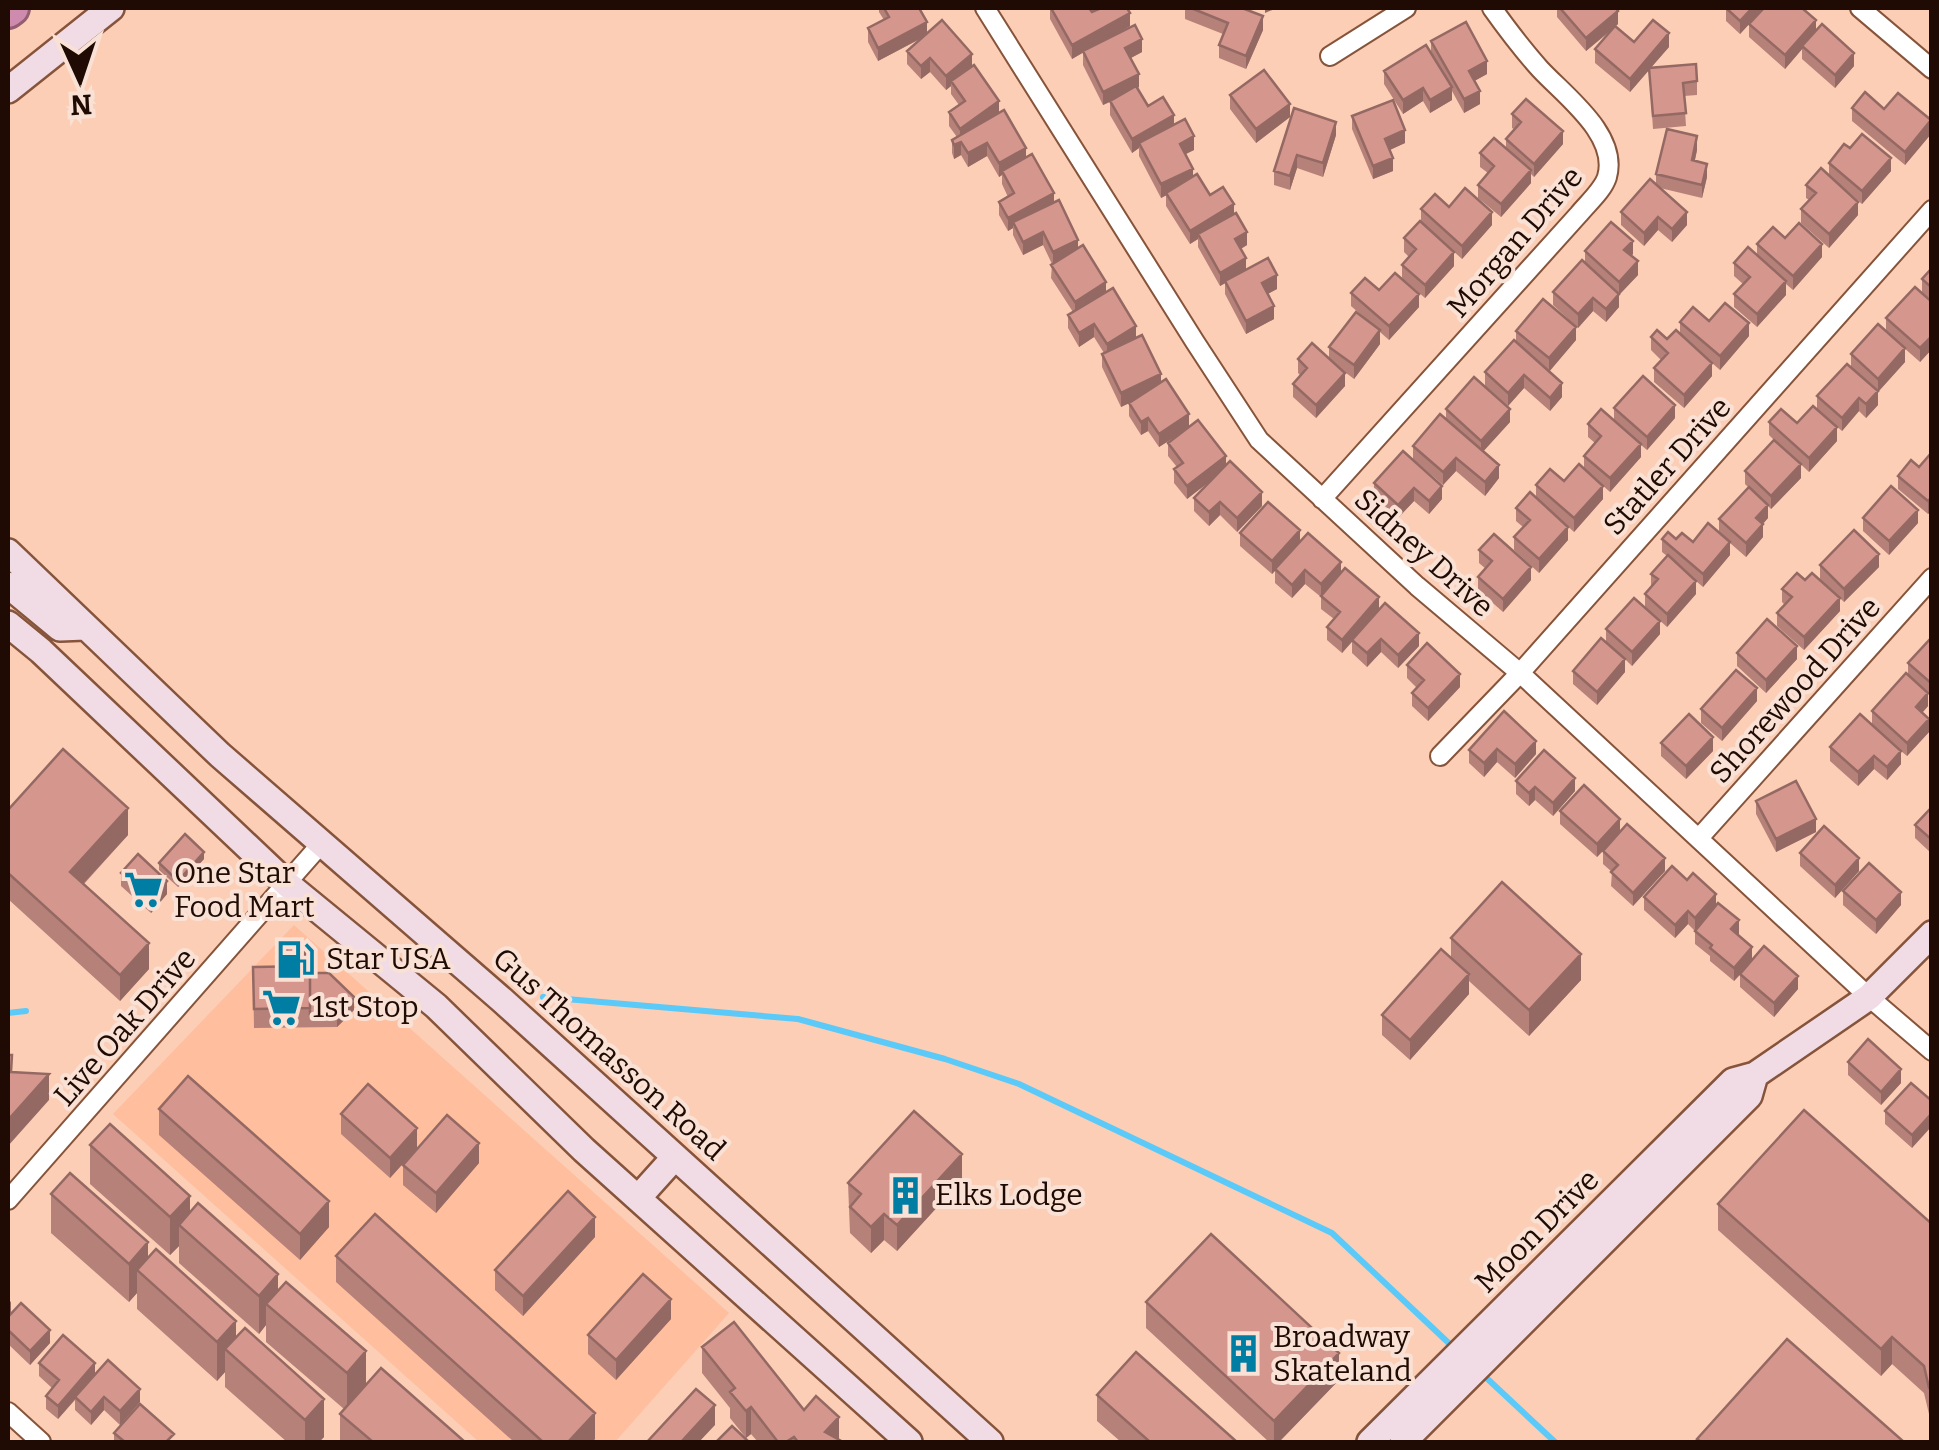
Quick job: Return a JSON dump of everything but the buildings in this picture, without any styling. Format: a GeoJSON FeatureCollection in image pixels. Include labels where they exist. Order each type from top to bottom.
{"type":"FeatureCollection","features":[{"type":"Feature","properties":{"kind":"main road"},"geometry":{"type":"LineString","coordinates":[[8,90],[111,8]]}},
{"type":"Feature","properties":{"kind":"main road","name":"Gus Thomasson Road"},"geometry":{"type":"LineString","coordinates":[[8,552],[220,755],[502,1000],[990,1442]]}},
{"type":"Feature","properties":{"kind":"main road"},"geometry":{"type":"LineString","coordinates":[[8,585],[60,628],[85,628]]}},
{"type":"Feature","properties":{"kind":"main road"},"geometry":{"type":"LineString","coordinates":[[8,624],[42,651],[287,884],[436,1006],[565,1132],[909,1442]]}},
{"type":"Feature","properties":{"kind":"main road","name":"Moon Drive"},"geometry":{"type":"LineString","coordinates":[[1370,1442],[1442,1387],[1749,1096],[1755,1074],[1870,997],[1932,934]]}},
{"type":"Feature","properties":{"kind":"main road"},"geometry":{"type":"LineString","coordinates":[[638,1198],[674,1158]]}},
{"type":"Feature","properties":{"kind":"main road","name":"Moon Drive"},"geometry":{"type":"LineString","coordinates":[[1403,1442],[1442,1387]]}},
{"type":"Feature","properties":{"kind":"street","name":"Sidney Drive"},"geometry":{"type":"LineString","coordinates":[[985,8],[1259,440],[1932,1051]]}},
{"type":"Feature","properties":{"kind":"street"},"geometry":{"type":"LineString","coordinates":[[1330,56],[1406,8]]}},
{"type":"Feature","properties":{"kind":"street","name":"Morgan Drive"},"geometry":{"type":"LineString","coordinates":[[1322,499],[1607,180],[1610,156],[1596,129],[1492,8]]}},
{"type":"Feature","properties":{"kind":"street"},"geometry":{"type":"LineString","coordinates":[[1860,8],[1932,68]]}},
{"type":"Feature","properties":{"kind":"street","name":"Statler Drive"},"geometry":{"type":"LineString","coordinates":[[1440,756],[1520,673],[1932,210]]}},
{"type":"Feature","properties":{"kind":"street","name":"Shorewood Drive"},"geometry":{"type":"LineString","coordinates":[[1699,838],[1932,578]]}},
{"type":"Feature","properties":{"kind":"street","name":"Live Oak Drive"},"geometry":{"type":"LineString","coordinates":[[8,1200],[321,844]]}},
{"type":"Feature","properties":{"kind":"street"},"geometry":{"type":"LineString","coordinates":[[8,1412],[41,1442]]}},
{"type":"Feature","properties":{"kind":"shaded area"},"geometry":{"type":"Polygon","coordinates":[[[294,925],[729,1313],[615,1442],[479,1442],[113,1114],[294,925]]]}},
{"type":"Feature","properties":{"kind":"waterway"},"geometry":{"type":"LineString","coordinates":[[543,997],[798,1019],[945,1059],[1019,1084],[1332,1233],[1455,1349]]}},
{"type":"Feature","properties":{"kind":"waterway"},"geometry":{"type":"LineString","coordinates":[[8,1013],[26,1011]]}},
{"type":"Feature","properties":{"kind":"waterway"},"geometry":{"type":"LineString","coordinates":[[1479,1371],[1555,1442]]}},
{"type":"Feature","properties":{"kind":"place","name":"One Star Food Mart"},"geometry":{"type":"Point","coordinates":[144,890]}},
{"type":"Feature","properties":{"kind":"place","name":"Star USA"},"geometry":{"type":"Point","coordinates":[296,959]}},
{"type":"Feature","properties":{"kind":"place","name":"1st Stop"},"geometry":{"type":"Point","coordinates":[282,1007]}},
{"type":"Feature","properties":{"kind":"place","name":"Elks Lodge"},"geometry":{"type":"Point","coordinates":[905,1195]}},
{"type":"Feature","properties":{"kind":"place","name":"Broadway Skateland"},"geometry":{"type":"Point","coordinates":[1243,1354]}}]}
